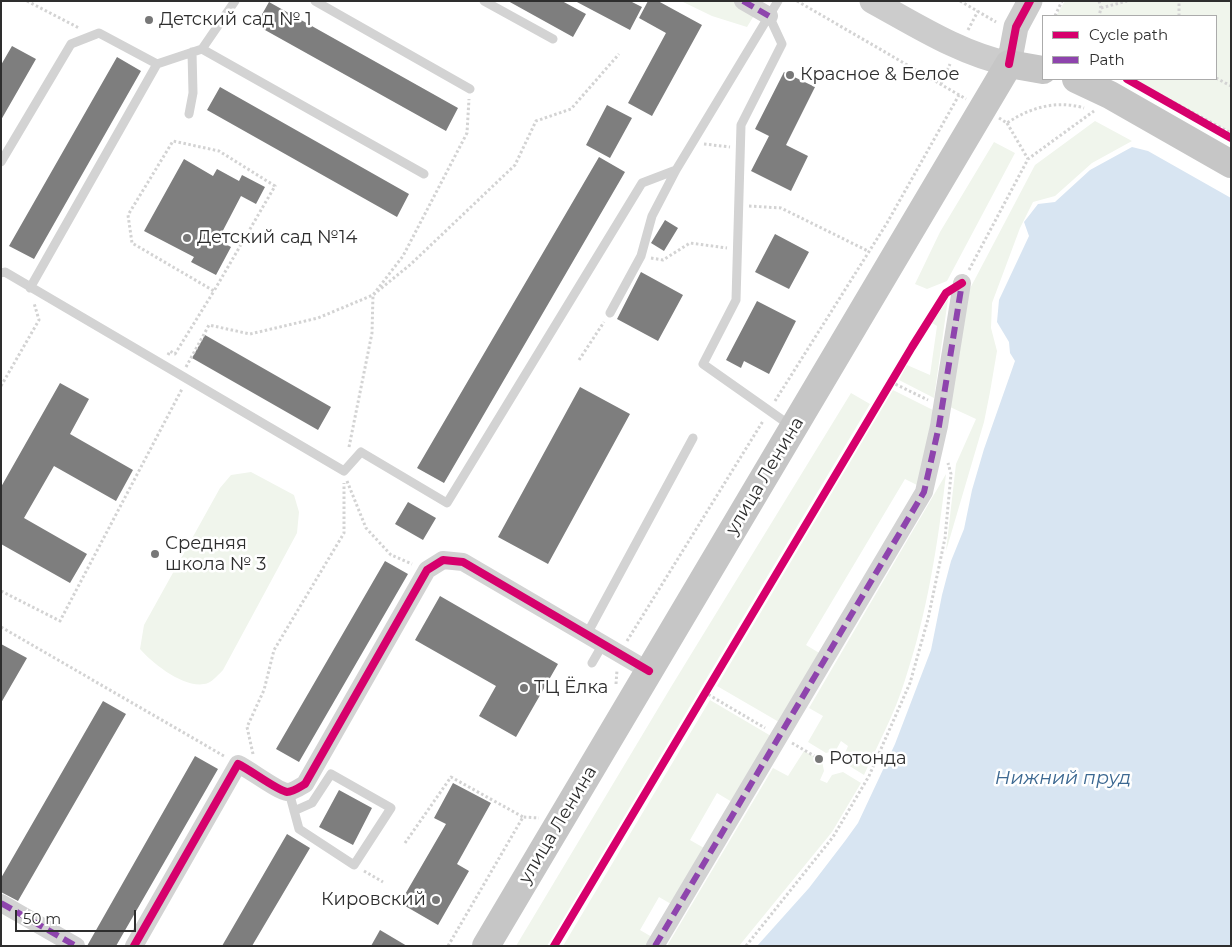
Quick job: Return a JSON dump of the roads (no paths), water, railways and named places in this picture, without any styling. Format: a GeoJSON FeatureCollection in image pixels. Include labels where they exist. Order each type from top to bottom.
{"type":"FeatureCollection","features":[{"type":"Feature","properties":{"kind":"main road"},"geometry":{"type":"LineString","coordinates":[[872,1],[958,48],[982,58],[1042,70]]}},
{"type":"Feature","properties":{"kind":"main road","name":"улица Ленина"},"geometry":{"type":"LineString","coordinates":[[486,946],[983,109],[1008,64],[1016,27],[1030,1]]}},
{"type":"Feature","properties":{"kind":"main road"},"geometry":{"type":"LineString","coordinates":[[1085,80],[1123,84],[1231,164]]}},
{"type":"Feature","properties":{"kind":"street"},"geometry":{"type":"LineString","coordinates":[[742,1],[773,9]]}},
{"type":"Feature","properties":{"kind":"street"},"geometry":{"type":"LineString","coordinates":[[655,946],[924,492],[939,426],[962,283]]}},
{"type":"Feature","properties":{"kind":"street"},"geometry":{"type":"LineString","coordinates":[[134,946],[238,764],[258,774],[280,790],[289,792],[306,784],[427,570],[443,560],[463,562],[649,671]]}},
{"type":"Feature","properties":{"kind":"street"},"geometry":{"type":"LineString","coordinates":[[1,903],[76,946]]}},
{"type":"Feature","properties":{"kind":"lane"},"geometry":{"type":"LineString","coordinates":[[30,288],[157,64],[202,49],[235,1]]}},
{"type":"Feature","properties":{"kind":"lane"},"geometry":{"type":"LineString","coordinates":[[315,1],[470,89]]}},
{"type":"Feature","properties":{"kind":"lane"},"geometry":{"type":"LineString","coordinates":[[484,1],[553,39]]}},
{"type":"Feature","properties":{"kind":"lane"},"geometry":{"type":"LineString","coordinates":[[610,313],[641,256],[652,216],[676,170],[773,9]]}},
{"type":"Feature","properties":{"kind":"lane"},"geometry":{"type":"LineString","coordinates":[[773,9],[782,44],[741,125],[736,300],[704,364],[794,428]]}},
{"type":"Feature","properties":{"kind":"lane"},"geometry":{"type":"LineString","coordinates":[[1,162],[71,44],[99,33],[157,64]]}},
{"type":"Feature","properties":{"kind":"lane"},"geometry":{"type":"LineString","coordinates":[[202,49],[424,174]]}},
{"type":"Feature","properties":{"kind":"lane"},"geometry":{"type":"LineString","coordinates":[[189,114],[193,93],[192,52]]}},
{"type":"Feature","properties":{"kind":"lane"},"geometry":{"type":"LineString","coordinates":[[1,273],[5,272],[186,380],[344,471],[361,452],[447,503],[642,183],[676,170]]}},
{"type":"Feature","properties":{"kind":"lane"},"geometry":{"type":"LineString","coordinates":[[587,634],[693,438]]}},
{"type":"Feature","properties":{"kind":"lane"},"geometry":{"type":"LineString","coordinates":[[592,663],[603,644]]}},
{"type":"Feature","properties":{"kind":"lane"},"geometry":{"type":"LineString","coordinates":[[289,792],[299,829],[354,865],[391,808],[331,774],[312,803],[294,810]]}},
{"type":"Feature","properties":{"kind":"water","name":"Нижний пруд"},"geometry":{"type":"Polygon","coordinates":[[[1132,147],[1148,151],[1231,198],[1231,946],[757,946],[809,888],[858,823],[895,744],[931,650],[951,561],[964,529],[972,490],[984,449],[1015,361],[1010,353],[1009,342],[997,322],[999,300],[1029,236],[1024,222],[1038,204],[1055,202],[1090,170],[1132,147]]]}},
{"type":"Feature","properties":{"kind":"place","name":"Детский сад № 1"},"geometry":{"type":"Point","coordinates":[149,20]}},
{"type":"Feature","properties":{"kind":"place","name":"Красное & Белое"},"geometry":{"type":"Point","coordinates":[790,75]}},
{"type":"Feature","properties":{"kind":"place","name":"Детский сад №14"},"geometry":{"type":"Point","coordinates":[187,238]}},
{"type":"Feature","properties":{"kind":"place","name":"Средняя школа № 3"},"geometry":{"type":"Point","coordinates":[155,554]}},
{"type":"Feature","properties":{"kind":"place","name":"ТЦ Ёлка"},"geometry":{"type":"Point","coordinates":[524,688]}},
{"type":"Feature","properties":{"kind":"place","name":"Ротонда"},"geometry":{"type":"Point","coordinates":[819,759]}},
{"type":"Feature","properties":{"kind":"place","name":"Кировский"},"geometry":{"type":"Point","coordinates":[436,900]}}]}
